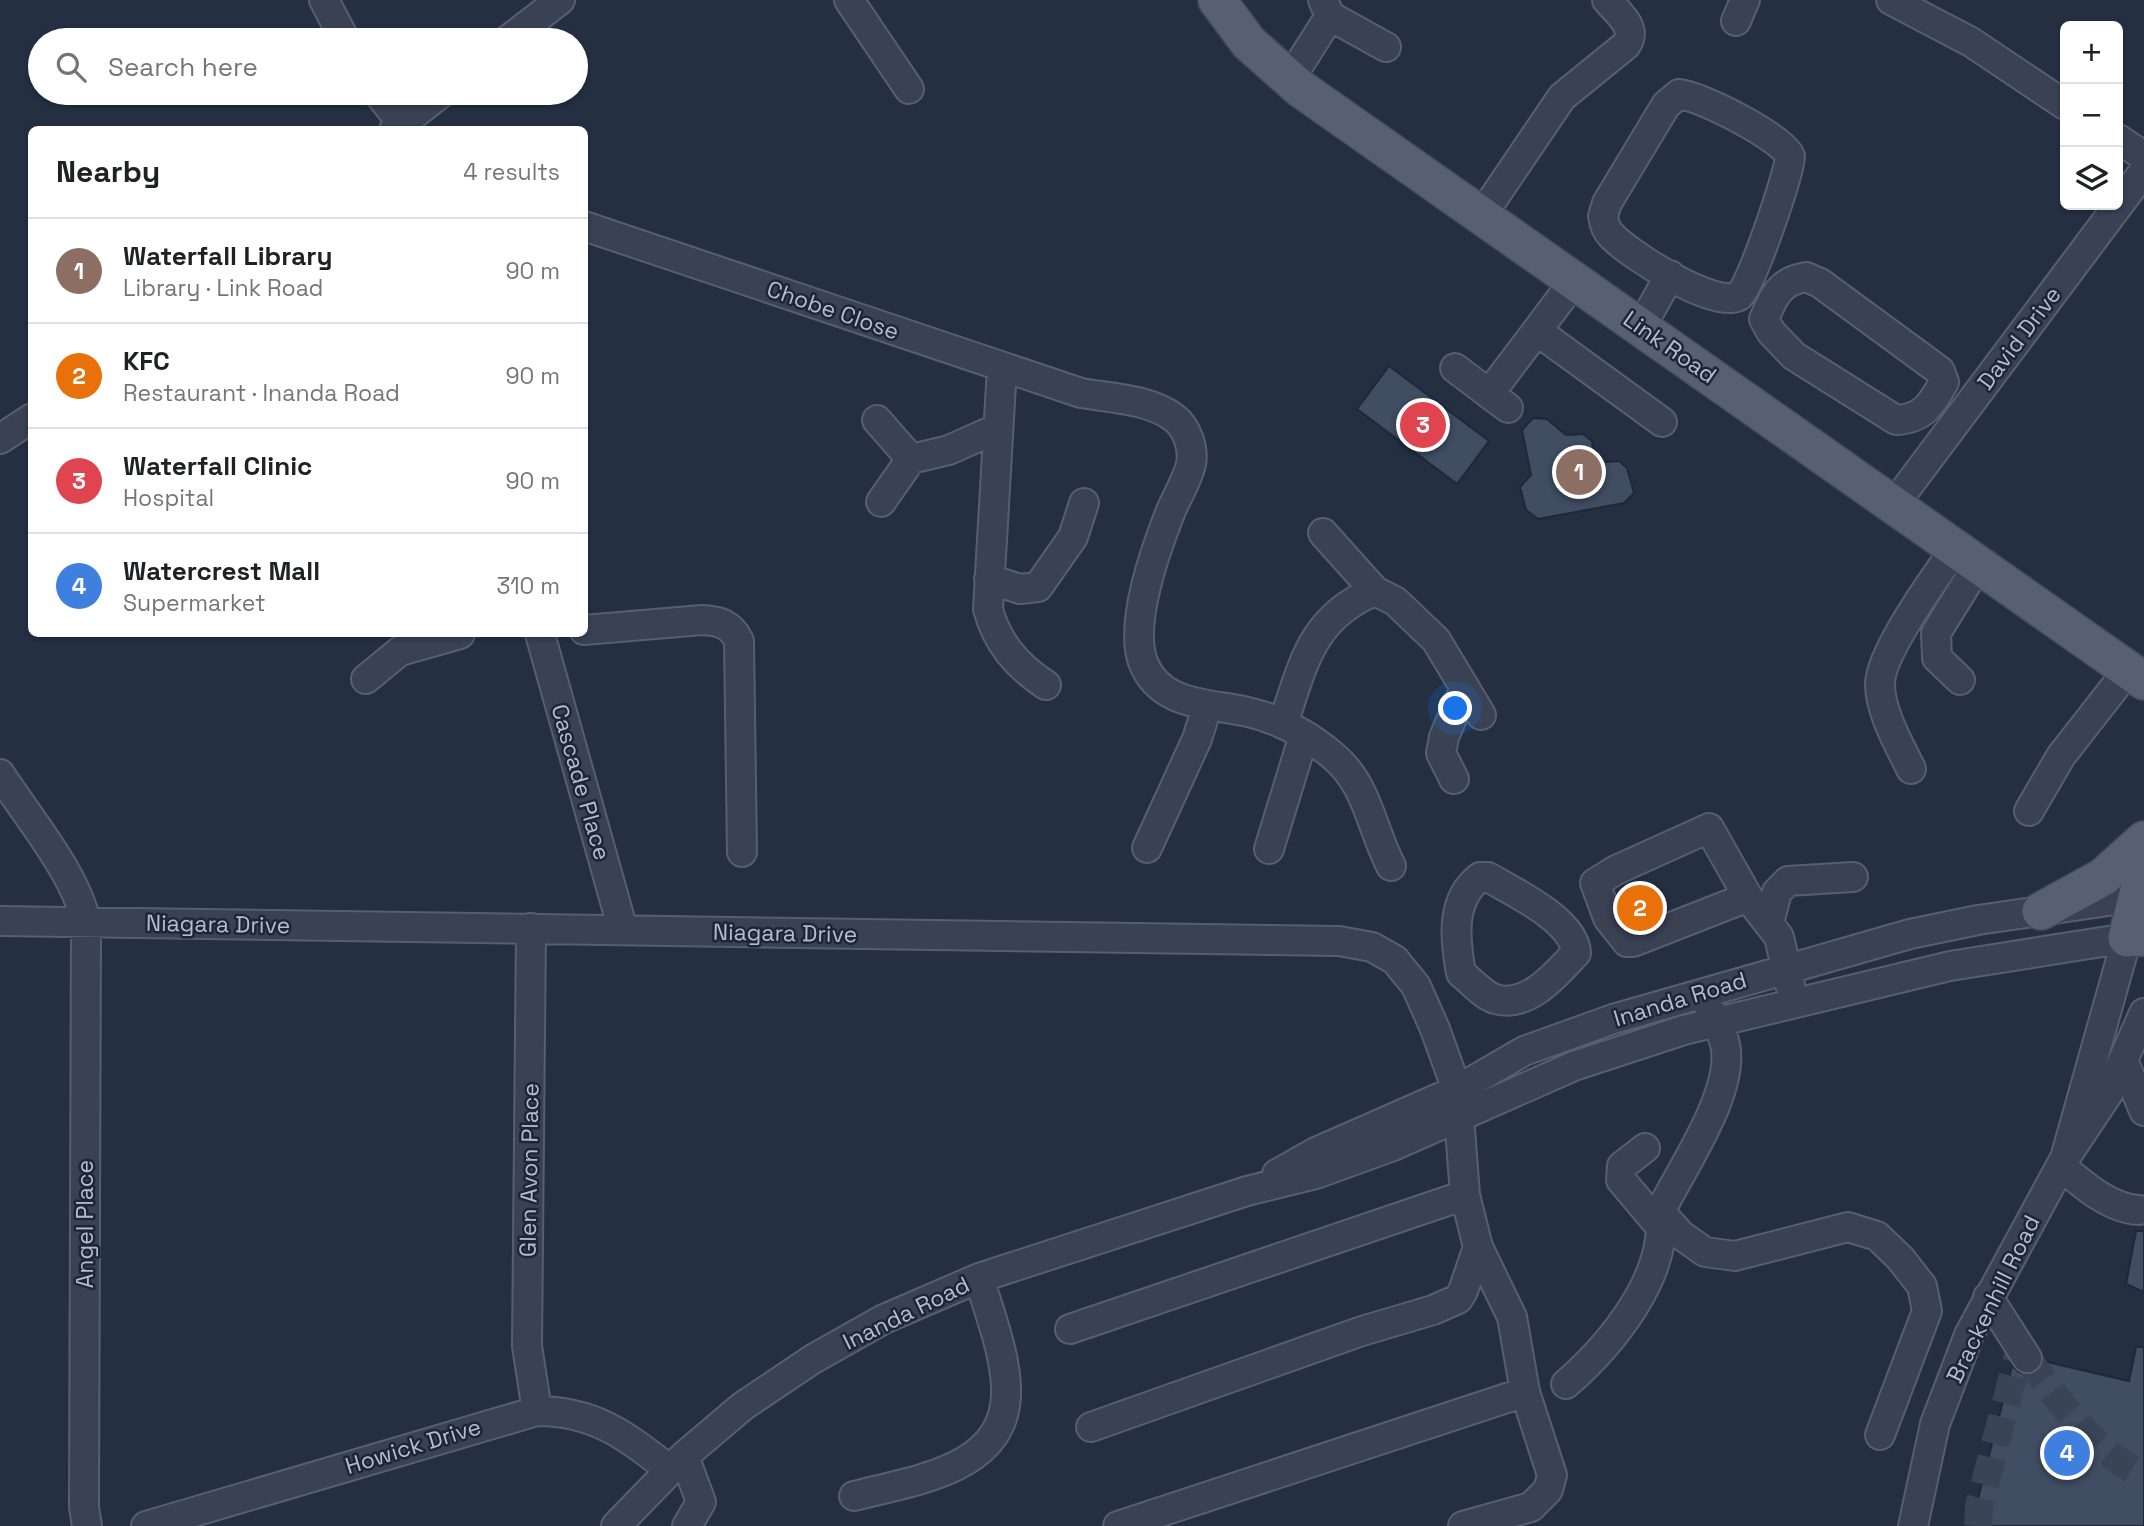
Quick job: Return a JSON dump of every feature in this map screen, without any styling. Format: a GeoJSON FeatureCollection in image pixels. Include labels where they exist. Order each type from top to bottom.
{"type":"FeatureCollection","features":[{"type":"Feature","properties":{"kind":"main road","name":"Link Road"},"geometry":{"type":"LineString","coordinates":[[1217,0],[1249,43],[1290,79],[2139,679]]}},
{"type":"Feature","properties":{"kind":"main road"},"geometry":{"type":"LineString","coordinates":[[2041,911],[2103,877],[2144,840]]}},
{"type":"Feature","properties":{"kind":"main road"},"geometry":{"type":"LineString","coordinates":[[2136,937],[2141,888]]}},
{"type":"Feature","properties":{"kind":"street"},"geometry":{"type":"LineString","coordinates":[[324,0],[339,28]]}},
{"type":"Feature","properties":{"kind":"street"},"geometry":{"type":"LineString","coordinates":[[524,28],[560,0]]}},
{"type":"Feature","properties":{"kind":"street"},"geometry":{"type":"LineString","coordinates":[[849,0],[909,89]]}},
{"type":"Feature","properties":{"kind":"street"},"geometry":{"type":"LineString","coordinates":[[1482,215],[1562,97],[1631,38],[1631,30],[1607,0]]}},
{"type":"Feature","properties":{"kind":"street"},"geometry":{"type":"LineString","coordinates":[[1891,0],[1928,10],[2060,102]]}},
{"type":"Feature","properties":{"kind":"street"},"geometry":{"type":"LineString","coordinates":[[1290,79],[1326,8],[1386,47]]}},
{"type":"Feature","properties":{"kind":"street"},"geometry":{"type":"LineString","coordinates":[[1679,94],[1724,112],[1781,144],[1790,156],[1790,163],[1754,274],[1739,296],[1728,300],[1711,297],[1670,275],[1611,236],[1602,216],[1606,203],[1666,105],[1679,94]]}},
{"type":"Feature","properties":{"kind":"street"},"geometry":{"type":"LineString","coordinates":[[385,105],[398,126],[425,105]]}},
{"type":"Feature","properties":{"kind":"street"},"geometry":{"type":"LineString","coordinates":[[2123,142],[2144,156]]}},
{"type":"Feature","properties":{"kind":"street","name":"David Drive"},"geometry":{"type":"LineString","coordinates":[[1893,506],[2144,171]]}},
{"type":"Feature","properties":{"kind":"street","name":"Chobe Close"},"geometry":{"type":"LineString","coordinates":[[588,227],[1081,393],[1160,409],[1176,419],[1192,450],[1191,465],[1161,535],[1142,611],[1138,641],[1144,665],[1160,686],[1181,700],[1207,707],[1248,712],[1293,730],[1335,757],[1361,791],[1391,866]]}},
{"type":"Feature","properties":{"kind":"street"},"geometry":{"type":"LineString","coordinates":[[1641,327],[1670,275]]}},
{"type":"Feature","properties":{"kind":"street"},"geometry":{"type":"LineString","coordinates":[[1806,277],[1821,283],[1933,365],[1944,382],[1936,398],[1924,412],[1910,419],[1896,420],[1878,411],[1794,356],[1782,345],[1764,319],[1771,300],[1787,282],[1797,278],[1806,277]]}},
{"type":"Feature","properties":{"kind":"street"},"geometry":{"type":"LineString","coordinates":[[1455,368],[1499,401],[1536,331],[1575,280]]}},
{"type":"Feature","properties":{"kind":"street"},"geometry":{"type":"LineString","coordinates":[[1536,331],[1662,422]]}},
{"type":"Feature","properties":{"kind":"street"},"geometry":{"type":"LineString","coordinates":[[1002,367],[988,609],[1000,640],[1021,669],[1046,685]]}},
{"type":"Feature","properties":{"kind":"street"},"geometry":{"type":"LineString","coordinates":[[1936,398],[1962,414]]}},
{"type":"Feature","properties":{"kind":"street"},"geometry":{"type":"LineString","coordinates":[[877,420],[911,459]]}},
{"type":"Feature","properties":{"kind":"street"},"geometry":{"type":"LineString","coordinates":[[0,439],[28,421]]}},
{"type":"Feature","properties":{"kind":"street"},"geometry":{"type":"LineString","coordinates":[[881,502],[911,459],[949,450],[998,428]]}},
{"type":"Feature","properties":{"kind":"street"},"geometry":{"type":"LineString","coordinates":[[989,579],[1020,589],[1038,587],[1073,537],[1084,503]]}},
{"type":"Feature","properties":{"kind":"street"},"geometry":{"type":"LineString","coordinates":[[1323,533],[1375,591],[1395,601],[1418,619],[1443,649],[1481,715]]}},
{"type":"Feature","properties":{"kind":"street"},"geometry":{"type":"LineString","coordinates":[[1960,680],[1937,658],[1936,633],[1967,557]]}},
{"type":"Feature","properties":{"kind":"street"},"geometry":{"type":"LineString","coordinates":[[1911,769],[1883,703],[1880,683],[1890,652],[1967,557]]}},
{"type":"Feature","properties":{"kind":"street"},"geometry":{"type":"LineString","coordinates":[[1269,849],[1311,644],[1325,624],[1356,599],[1375,591]]}},
{"type":"Feature","properties":{"kind":"street"},"geometry":{"type":"LineString","coordinates":[[588,630],[718,621],[735,632],[739,641],[741,692],[742,852]]}},
{"type":"Feature","properties":{"kind":"street"},"geometry":{"type":"LineString","coordinates":[[366,679],[400,650],[449,637]]}},
{"type":"Feature","properties":{"kind":"street","name":"Cascade Place"},"geometry":{"type":"LineString","coordinates":[[541,637],[623,930]]}},
{"type":"Feature","properties":{"kind":"street"},"geometry":{"type":"LineString","coordinates":[[2029,811],[2061,756],[2139,679]]}},
{"type":"Feature","properties":{"kind":"street"},"geometry":{"type":"LineString","coordinates":[[1454,779],[1441,753],[1444,737],[1465,688]]}},
{"type":"Feature","properties":{"kind":"street"},"geometry":{"type":"LineString","coordinates":[[1147,848],[1197,740],[1207,707]]}},
{"type":"Feature","properties":{"kind":"street","name":"Angel Place"},"geometry":{"type":"LineString","coordinates":[[0,774],[71,883],[83,906],[86,923],[84,1507],[87,1526]]}},
{"type":"Feature","properties":{"kind":"street"},"geometry":{"type":"LineString","coordinates":[[1748,897],[1627,942],[1608,918],[1595,883],[1616,870],[1709,828],[1748,897],[1779,937],[1794,1001]]}},
{"type":"Feature","properties":{"kind":"street"},"geometry":{"type":"LineString","coordinates":[[1480,877],[1488,877],[1543,911],[1572,934],[1576,943],[1576,953],[1550,982],[1513,1001],[1494,999],[1461,973],[1457,949],[1458,912],[1468,889],[1480,877]]}},
{"type":"Feature","properties":{"kind":"street"},"geometry":{"type":"LineString","coordinates":[[1769,923],[1777,892],[1788,881],[1853,877]]}},
{"type":"Feature","properties":{"kind":"street","name":"Inanda Road"},"geometry":{"type":"LineString","coordinates":[[1458,1104],[1535,1046],[1703,992],[1910,934],[2041,911],[2141,888]]}},
{"type":"Feature","properties":{"kind":"street","name":"Niagara Drive"},"geometry":{"type":"LineString","coordinates":[[0,921],[1339,941],[1372,947],[1395,960],[1416,986],[1458,1104],[1465,1195],[1478,1247],[1512,1317],[1525,1392],[1552,1475],[1548,1490],[1531,1507],[1463,1526]]}},
{"type":"Feature","properties":{"kind":"street","name":"Glen Avon Place"},"geometry":{"type":"LineString","coordinates":[[531,928],[527,1346],[537,1411]]}},
{"type":"Feature","properties":{"kind":"street","name":"Inanda Road"},"geometry":{"type":"LineString","coordinates":[[615,1526],[677,1463],[743,1406],[813,1359],[884,1319],[979,1278],[1247,1191],[1316,1174],[1458,1104],[1715,1022],[1794,1001],[1950,966],[2136,937]]}},
{"type":"Feature","properties":{"kind":"street","name":"Brackenhill Road"},"geometry":{"type":"LineString","coordinates":[[2063,1162],[2136,937]]}},
{"type":"Feature","properties":{"kind":"street"},"geometry":{"type":"LineString","coordinates":[[1416,986],[1461,973]]}},
{"type":"Feature","properties":{"kind":"street"},"geometry":{"type":"LineString","coordinates":[[1566,1384],[1587,1366],[1621,1326],[1640,1294],[1661,1221],[1720,1088],[1727,1058],[1725,1041],[1703,992]]}},
{"type":"Feature","properties":{"kind":"street","name":"Brackenhill Road"},"geometry":{"type":"LineString","coordinates":[[1913,1526],[1935,1424],[1969,1335],[2063,1162],[2096,1115],[2124,1062],[2144,1013]]}},
{"type":"Feature","properties":{"kind":"street"},"geometry":{"type":"LineString","coordinates":[[2124,1062],[2144,1111]]}},
{"type":"Feature","properties":{"kind":"street"},"geometry":{"type":"LineString","coordinates":[[1645,1148],[1622,1166],[1621,1180],[1661,1221],[1705,1252],[1735,1256],[1848,1227],[1877,1236],[1900,1258],[1922,1286],[1927,1311],[1880,1435]]}},
{"type":"Feature","properties":{"kind":"street"},"geometry":{"type":"LineString","coordinates":[[2063,1162],[2102,1197],[2123,1207],[2139,1210]]}},
{"type":"Feature","properties":{"kind":"street"},"geometry":{"type":"LineString","coordinates":[[1070,1329],[1465,1195]]}},
{"type":"Feature","properties":{"kind":"street"},"geometry":{"type":"LineString","coordinates":[[1091,1427],[1362,1331],[1433,1310],[1458,1299],[1478,1247]]}},
{"type":"Feature","properties":{"kind":"street"},"geometry":{"type":"LineString","coordinates":[[855,1496],[958,1466],[978,1453],[995,1436],[1004,1417],[1006,1387],[979,1278]]}},
{"type":"Feature","properties":{"kind":"street"},"geometry":{"type":"LineString","coordinates":[[1988,1297],[2019,1351]]}},
{"type":"Feature","properties":{"kind":"street"},"geometry":{"type":"LineString","coordinates":[[1118,1526],[1525,1392]]}},
{"type":"Feature","properties":{"kind":"street","name":"Howick Drive"},"geometry":{"type":"LineString","coordinates":[[146,1526],[232,1513],[537,1411],[564,1411],[590,1418],[677,1463]]}},
{"type":"Feature","properties":{"kind":"street"},"geometry":{"type":"LineString","coordinates":[[677,1463],[701,1499],[687,1526]]}},
{"type":"Feature","properties":{"kind":"building"},"geometry":{"type":"Polygon","coordinates":[[[1389,366],[1489,441],[1457,484],[1357,409],[1389,366]]]}},
{"type":"Feature","properties":{"kind":"building"},"geometry":{"type":"Polygon","coordinates":[[[1533,418],[1547,419],[1566,435],[1583,434],[1592,441],[1595,463],[1619,461],[1627,468],[1634,493],[1624,503],[1538,519],[1526,510],[1520,487],[1531,475],[1522,430],[1533,418]]]}},
{"type":"Feature","properties":{"kind":"building"},"geometry":{"type":"Polygon","coordinates":[[[2136,1231],[2144,1231],[2144,1292],[2126,1284],[2136,1231]]]}},
{"type":"Feature","properties":{"kind":"building"},"geometry":{"type":"Polygon","coordinates":[[[2136,1347],[2144,1347],[2144,1526],[1971,1526],[2012,1366],[2019,1372],[2028,1374],[2036,1372],[2043,1361],[2129,1381],[2136,1347]]]}},
{"type":"Feature","properties":{"kind":"tunnel"},"geometry":{"type":"LineString","coordinates":[[1978,1526],[1979,1506],[2018,1356]]}},
{"type":"Feature","properties":{"kind":"tunnel"},"geometry":{"type":"LineString","coordinates":[[2027,1358],[2065,1409],[2093,1440],[2125,1466],[2144,1476]]}},
{"type":"Feature","properties":{"kind":"place","name":"Waterfall Clinic"},"geometry":{"type":"Point","coordinates":[1423,425]}},
{"type":"Feature","properties":{"kind":"place","name":"Waterfall Library"},"geometry":{"type":"Point","coordinates":[1579,472]}},
{"type":"Feature","properties":{"kind":"place","name":"KFC"},"geometry":{"type":"Point","coordinates":[1640,908]}},
{"type":"Feature","properties":{"kind":"place","name":"Watercrest Mall"},"geometry":{"type":"Point","coordinates":[2067,1453]}}]}
